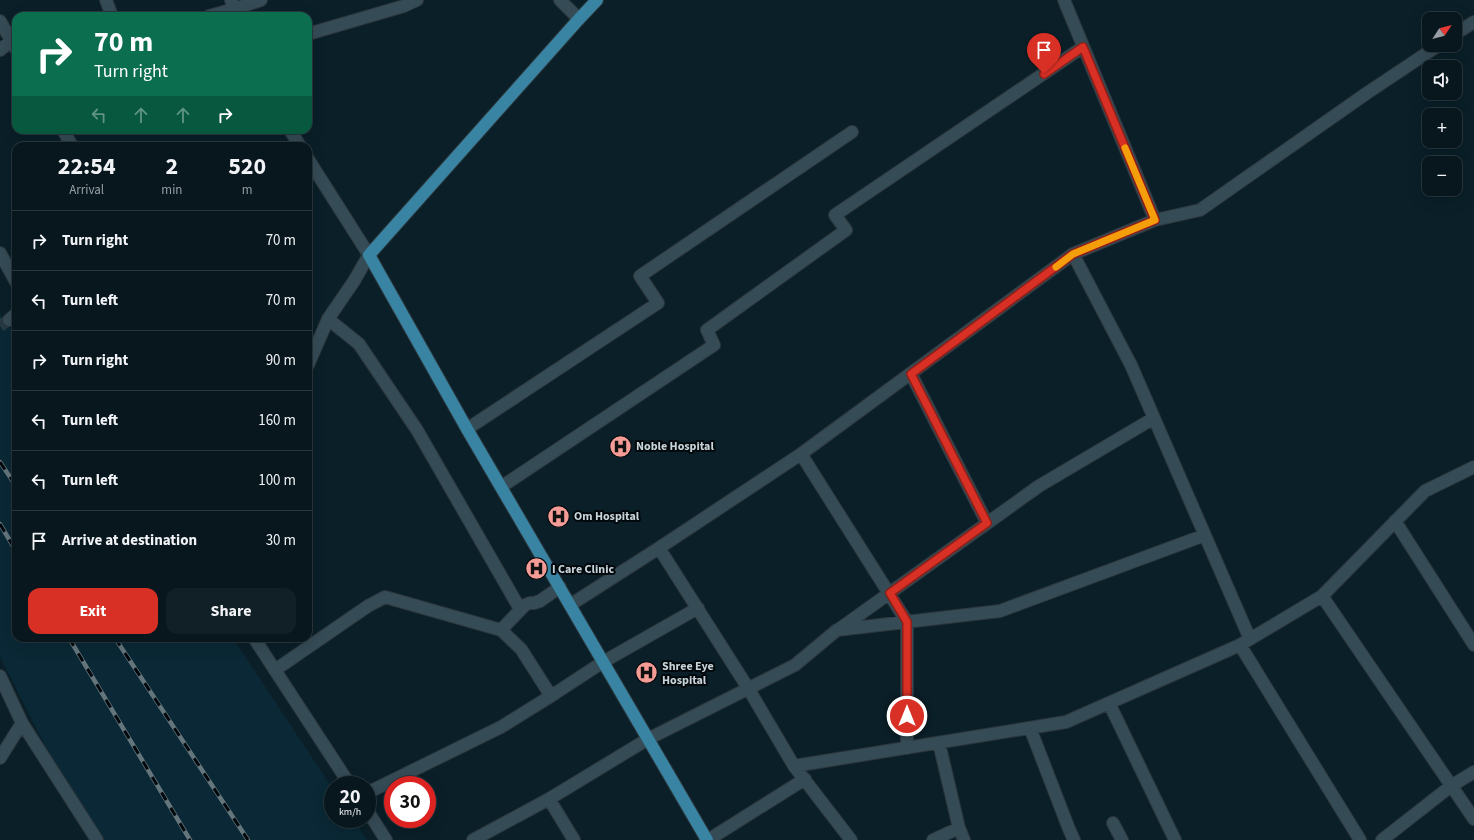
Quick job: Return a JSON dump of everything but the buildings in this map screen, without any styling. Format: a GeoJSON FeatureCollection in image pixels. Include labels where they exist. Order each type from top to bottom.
{"type":"FeatureCollection","features":[{"type":"Feature","properties":{"kind":"main road"},"geometry":{"type":"LineString","coordinates":[[597,0],[369,255],[468,429],[707,840]]}},
{"type":"Feature","properties":{"kind":"street"},"geometry":{"type":"LineString","coordinates":[[106,0],[110,12]]}},
{"type":"Feature","properties":{"kind":"street"},"geometry":{"type":"LineString","coordinates":[[217,12],[232,4],[261,0]]}},
{"type":"Feature","properties":{"kind":"street"},"geometry":{"type":"LineString","coordinates":[[312,33],[404,6],[417,0]]}},
{"type":"Feature","properties":{"kind":"street"},"geometry":{"type":"LineString","coordinates":[[560,0],[579,19]]}},
{"type":"Feature","properties":{"kind":"street"},"geometry":{"type":"LineString","coordinates":[[1064,0],[1155,220]]}},
{"type":"Feature","properties":{"kind":"street"},"geometry":{"type":"LineString","coordinates":[[0,21],[12,42]]}},
{"type":"Feature","properties":{"kind":"street"},"geometry":{"type":"LineString","coordinates":[[1462,30],[1474,22]]}},
{"type":"Feature","properties":{"kind":"street"},"geometry":{"type":"LineString","coordinates":[[0,50],[12,46]]}},
{"type":"Feature","properties":{"kind":"street"},"geometry":{"type":"LineString","coordinates":[[502,487],[714,345],[707,330],[846,230],[834,215],[1083,47]]}},
{"type":"Feature","properties":{"kind":"street"},"geometry":{"type":"LineString","coordinates":[[570,604],[659,548],[802,454],[1073,254],[1155,220],[1200,210],[1367,93],[1428,52]]}},
{"type":"Feature","properties":{"kind":"street"},"geometry":{"type":"LineString","coordinates":[[468,429],[658,303],[640,276],[852,132]]}},
{"type":"Feature","properties":{"kind":"street"},"geometry":{"type":"LineString","coordinates":[[312,165],[369,255],[354,281],[328,319],[312,356]]}},
{"type":"Feature","properties":{"kind":"street"},"geometry":{"type":"LineString","coordinates":[[0,253],[12,275]]}},
{"type":"Feature","properties":{"kind":"street"},"geometry":{"type":"LineString","coordinates":[[1073,254],[1131,365],[1205,535],[1245,642],[1360,840]]}},
{"type":"Feature","properties":{"kind":"street"},"geometry":{"type":"LineString","coordinates":[[328,319],[359,344],[408,417],[520,609]]}},
{"type":"Feature","properties":{"kind":"street"},"geometry":{"type":"LineString","coordinates":[[911,374],[987,523]]}},
{"type":"Feature","properties":{"kind":"street"},"geometry":{"type":"LineString","coordinates":[[474,840],[549,799],[648,738],[795,665],[837,630],[1039,486],[1154,418]]}},
{"type":"Feature","properties":{"kind":"street"},"geometry":{"type":"LineString","coordinates":[[802,454],[907,622],[907,748]]}},
{"type":"Feature","properties":{"kind":"street"},"geometry":{"type":"LineString","coordinates":[[794,766],[1066,722],[1245,642],[1322,596],[1424,491],[1474,467]]}},
{"type":"Feature","properties":{"kind":"street"},"geometry":{"type":"LineString","coordinates":[[1395,521],[1474,645]]}},
{"type":"Feature","properties":{"kind":"street"},"geometry":{"type":"LineString","coordinates":[[837,630],[1000,610],[1205,535]]}},
{"type":"Feature","properties":{"kind":"street"},"geometry":{"type":"LineString","coordinates":[[659,548],[748,688],[794,766],[852,840]]}},
{"type":"Feature","properties":{"kind":"street"},"geometry":{"type":"LineString","coordinates":[[501,630],[520,609],[530,603],[540,601],[560,587]]}},
{"type":"Feature","properties":{"kind":"street"},"geometry":{"type":"LineString","coordinates":[[1322,596],[1474,819]]}},
{"type":"Feature","properties":{"kind":"street"},"geometry":{"type":"LineString","coordinates":[[275,670],[368,606],[385,597],[501,630],[521,650],[551,696]]}},
{"type":"Feature","properties":{"kind":"street"},"geometry":{"type":"LineString","coordinates":[[376,789],[500,727],[604,662],[698,608]]}},
{"type":"Feature","properties":{"kind":"street"},"geometry":{"type":"LineString","coordinates":[[257,642],[344,776]]}},
{"type":"Feature","properties":{"kind":"street"},"geometry":{"type":"LineString","coordinates":[[0,676],[22,723],[97,840]]}},
{"type":"Feature","properties":{"kind":"street"},"geometry":{"type":"LineString","coordinates":[[1109,703],[1175,840]]}},
{"type":"Feature","properties":{"kind":"street"},"geometry":{"type":"LineString","coordinates":[[0,758],[22,723]]}},
{"type":"Feature","properties":{"kind":"street"},"geometry":{"type":"LineString","coordinates":[[1030,728],[1074,840]]}},
{"type":"Feature","properties":{"kind":"street"},"geometry":{"type":"LineString","coordinates":[[939,743],[964,840]]}},
{"type":"Feature","properties":{"kind":"street"},"geometry":{"type":"LineString","coordinates":[[1382,840],[1451,786],[1474,772]]}},
{"type":"Feature","properties":{"kind":"street"},"geometry":{"type":"LineString","coordinates":[[707,840],[805,780]]}},
{"type":"Feature","properties":{"kind":"street"},"geometry":{"type":"LineString","coordinates":[[549,799],[574,840]]}},
{"type":"Feature","properties":{"kind":"street"},"geometry":{"type":"LineString","coordinates":[[1113,823],[1122,840]]}},
{"type":"Feature","properties":{"kind":"street"},"geometry":{"type":"LineString","coordinates":[[376,824],[386,840]]}},
{"type":"Feature","properties":{"kind":"street"},"geometry":{"type":"LineString","coordinates":[[933,840],[960,828]]}},
{"type":"Feature","properties":{"kind":"shaded area"},"geometry":{"type":"Polygon","coordinates":[[[0,313],[12,331],[12,642],[236,642],[324,776],[324,828],[359,828],[367,840],[105,840],[56,767],[0,657],[0,313]]]}},
{"type":"Feature","properties":{"kind":"tunnel"},"geometry":{"type":"LineString","coordinates":[[0,326],[9,320]]}},
{"type":"Feature","properties":{"kind":"railway"},"geometry":{"type":"LineString","coordinates":[[0,462],[12,480]]}},
{"type":"Feature","properties":{"kind":"railway"},"geometry":{"type":"LineString","coordinates":[[0,524],[12,544]]}},
{"type":"Feature","properties":{"kind":"railway"},"geometry":{"type":"LineString","coordinates":[[71,642],[190,840]]}},
{"type":"Feature","properties":{"kind":"railway"},"geometry":{"type":"LineString","coordinates":[[118,642],[248,840]]}},
{"type":"Feature","properties":{"kind":"slow traffic"},"geometry":{"type":"LineString","coordinates":[[1056,267],[1073,254],[1155,220],[1125,148]]}},
{"type":"Feature","properties":{"kind":"place","name":"Noble Hospital"},"geometry":{"type":"Point","coordinates":[620,446]}},
{"type":"Feature","properties":{"kind":"place","name":"Om Hospital"},"geometry":{"type":"Point","coordinates":[559,516]}},
{"type":"Feature","properties":{"kind":"place","name":"I Care Clinic"},"geometry":{"type":"Point","coordinates":[536,569]}},
{"type":"Feature","properties":{"kind":"place","name":"Shree Eye Hospital"},"geometry":{"type":"Point","coordinates":[646,673]}},
{"type":"Feature","properties":{"kind":"route"},"geometry":{"type":"LineString","coordinates":[[907,716],[907,622],[890,593],[987,523],[911,374],[1073,254],[1155,220],[1083,47],[1044,74]]}}]}
